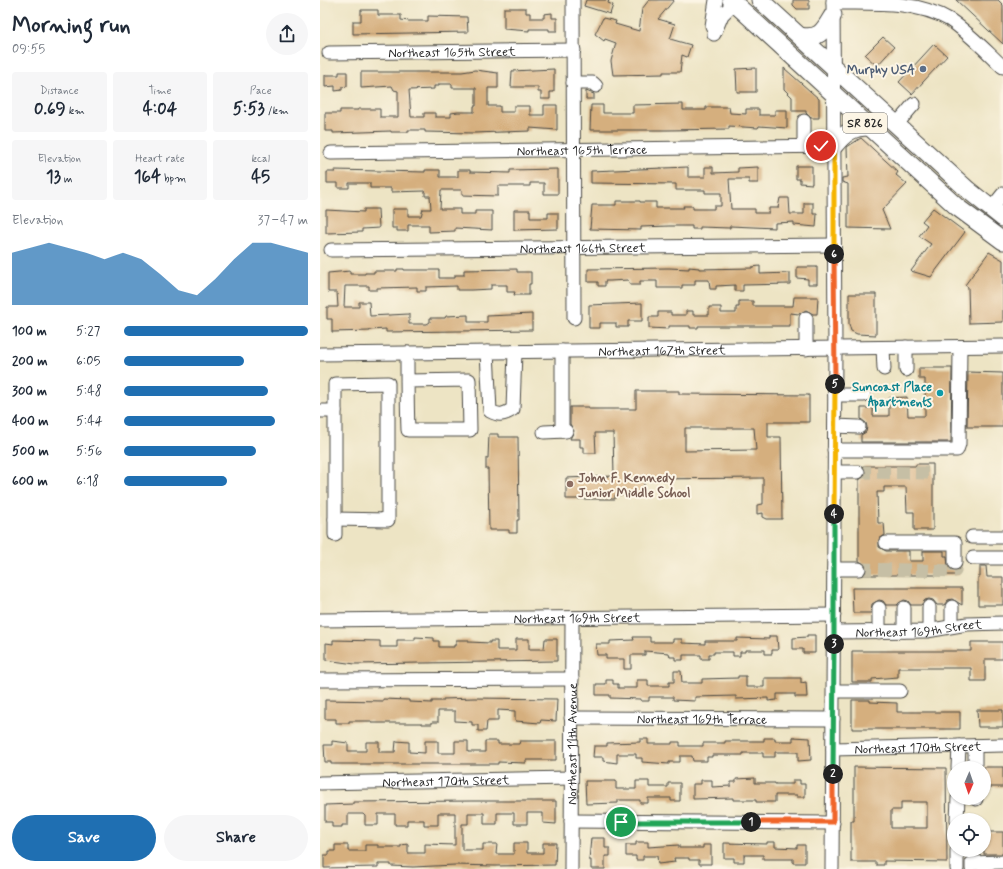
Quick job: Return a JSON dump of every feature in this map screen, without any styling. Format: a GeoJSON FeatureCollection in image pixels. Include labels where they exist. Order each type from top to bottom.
{"type":"FeatureCollection","features":[{"type":"Feature","properties":{"kind":"main road","name":"SR 826"},"geometry":{"type":"LineString","coordinates":[[760,0],[896,124],[999,215]]}},
{"type":"Feature","properties":{"kind":"main road","name":"SR 826"},"geometry":{"type":"LineString","coordinates":[[732,1],[957,207],[1003,241]]}},
{"type":"Feature","properties":{"kind":"main road"},"geometry":{"type":"LineString","coordinates":[[800,36],[809,38],[817,36],[824,30],[833,6]]}},
{"type":"Feature","properties":{"kind":"main road"},"geometry":{"type":"LineString","coordinates":[[834,146],[844,134],[854,128],[869,127]]}},
{"type":"Feature","properties":{"kind":"street"},"geometry":{"type":"LineString","coordinates":[[573,0],[574,318]]}},
{"type":"Feature","properties":{"kind":"street"},"geometry":{"type":"LineString","coordinates":[[716,0],[712,34],[722,15],[732,1]]}},
{"type":"Feature","properties":{"kind":"street"},"geometry":{"type":"LineString","coordinates":[[832,869],[835,426],[833,6],[897,4],[927,8],[950,20],[1003,67]]}},
{"type":"Feature","properties":{"kind":"street","name":"Northeast 165th Street"},"geometry":{"type":"LineString","coordinates":[[330,53],[574,50]]}},
{"type":"Feature","properties":{"kind":"street"},"geometry":{"type":"LineString","coordinates":[[896,124],[914,104]]}},
{"type":"Feature","properties":{"kind":"street"},"geometry":{"type":"LineString","coordinates":[[804,121],[804,146]]}},
{"type":"Feature","properties":{"kind":"street","name":"Northeast 165th Terrace"},"geometry":{"type":"LineString","coordinates":[[331,153],[573,151],[834,146]]}},
{"type":"Feature","properties":{"kind":"street"},"geometry":{"type":"LineString","coordinates":[[999,215],[1003,194]]}},
{"type":"Feature","properties":{"kind":"street","name":"Northeast 166th Street"},"geometry":{"type":"LineString","coordinates":[[331,250],[834,245]]}},
{"type":"Feature","properties":{"kind":"street"},"geometry":{"type":"LineString","coordinates":[[806,318],[806,349]]}},
{"type":"Feature","properties":{"kind":"street","name":"Northeast 167th Street"},"geometry":{"type":"LineString","coordinates":[[320,354],[1003,346]]}},
{"type":"Feature","properties":{"kind":"street"},"geometry":{"type":"LineString","coordinates":[[906,347],[906,370]]}},
{"type":"Feature","properties":{"kind":"street"},"geometry":{"type":"LineString","coordinates":[[834,450],[957,450],[959,444],[960,347]]}},
{"type":"Feature","properties":{"kind":"street"},"geometry":{"type":"LineString","coordinates":[[883,348],[884,370]]}},
{"type":"Feature","properties":{"kind":"street"},"geometry":{"type":"LineString","coordinates":[[544,432],[564,431],[562,351]]}},
{"type":"Feature","properties":{"kind":"street"},"geometry":{"type":"LineString","coordinates":[[487,352],[488,401],[490,411],[497,415],[506,414],[513,409],[515,352]]}},
{"type":"Feature","properties":{"kind":"street"},"geometry":{"type":"LineString","coordinates":[[406,353],[408,430],[470,430],[469,380],[407,381]]}},
{"type":"Feature","properties":{"kind":"street"},"geometry":{"type":"LineString","coordinates":[[335,535],[335,384],[388,383],[388,520],[336,519]]}},
{"type":"Feature","properties":{"kind":"street"},"geometry":{"type":"LineString","coordinates":[[835,395],[864,395]]}},
{"type":"Feature","properties":{"kind":"street"},"geometry":{"type":"LineString","coordinates":[[320,411],[335,411]]}},
{"type":"Feature","properties":{"kind":"street"},"geometry":{"type":"LineString","coordinates":[[835,426],[859,427]]}},
{"type":"Feature","properties":{"kind":"street"},"geometry":{"type":"LineString","coordinates":[[834,472],[858,472]]}},
{"type":"Feature","properties":{"kind":"street"},"geometry":{"type":"LineString","coordinates":[[972,537],[1003,537]]}},
{"type":"Feature","properties":{"kind":"street"},"geometry":{"type":"LineString","coordinates":[[886,543],[955,543],[955,562]]}},
{"type":"Feature","properties":{"kind":"street"},"geometry":{"type":"LineString","coordinates":[[973,558],[1003,558]]}},
{"type":"Feature","properties":{"kind":"street"},"geometry":{"type":"LineString","coordinates":[[834,569],[859,569]]}},
{"type":"Feature","properties":{"kind":"street"},"geometry":{"type":"LineString","coordinates":[[929,607],[929,630]]}},
{"type":"Feature","properties":{"kind":"street"},"geometry":{"type":"LineString","coordinates":[[952,607],[952,626]]}},
{"type":"Feature","properties":{"kind":"street"},"geometry":{"type":"LineString","coordinates":[[879,608],[879,632]]}},
{"type":"Feature","properties":{"kind":"street"},"geometry":{"type":"LineString","coordinates":[[904,608],[904,631]]}},
{"type":"Feature","properties":{"kind":"street","name":"Northeast 169th Street"},"geometry":{"type":"LineString","coordinates":[[320,620],[572,619],[834,615]]}},
{"type":"Feature","properties":{"kind":"street","name":"Northeast 11th Avenue"},"geometry":{"type":"LineString","coordinates":[[570,869],[572,619]]}},
{"type":"Feature","properties":{"kind":"street","name":"Northeast 169th Street"},"geometry":{"type":"LineString","coordinates":[[834,632],[929,630],[952,626],[1003,623]]}},
{"type":"Feature","properties":{"kind":"street"},"geometry":{"type":"LineString","coordinates":[[320,680],[572,679]]}},
{"type":"Feature","properties":{"kind":"street"},"geometry":{"type":"LineString","coordinates":[[834,691],[900,691]]}},
{"type":"Feature","properties":{"kind":"street","name":"Northeast 169th Terrace"},"geometry":{"type":"LineString","coordinates":[[571,718],[833,719]]}},
{"type":"Feature","properties":{"kind":"street","name":"Northeast 170th Street"},"geometry":{"type":"LineString","coordinates":[[833,748],[1003,745]]}},
{"type":"Feature","properties":{"kind":"street"},"geometry":{"type":"LineString","coordinates":[[958,761],[959,746]]}},
{"type":"Feature","properties":{"kind":"street"},"geometry":{"type":"LineString","coordinates":[[975,746],[975,761]]}},
{"type":"Feature","properties":{"kind":"street","name":"Northeast 170th Street"},"geometry":{"type":"LineString","coordinates":[[320,783],[571,778]]}},
{"type":"Feature","properties":{"kind":"street"},"geometry":{"type":"LineString","coordinates":[[571,821],[833,822]]}},
{"type":"Feature","properties":{"kind":"street"},"geometry":{"type":"LineString","coordinates":[[957,857],[957,869]]}},
{"type":"Feature","properties":{"kind":"street"},"geometry":{"type":"LineString","coordinates":[[972,869],[972,863],[1003,862]]}},
{"type":"Feature","properties":{"kind":"building"},"geometry":{"type":"Polygon","coordinates":[[[586,0],[609,0],[608,3],[613,5],[610,14],[584,6],[586,0]]]}},
{"type":"Feature","properties":{"kind":"building"},"geometry":{"type":"Polygon","coordinates":[[[649,0],[674,0],[658,19],[675,24],[670,39],[691,45],[687,57],[682,55],[680,72],[663,72],[663,74],[613,75],[611,61],[616,43],[605,39],[604,41],[595,34],[603,18],[616,21],[615,24],[639,31],[642,9],[649,0]]]}},
{"type":"Feature","properties":{"kind":"building"},"geometry":{"type":"Polygon","coordinates":[[[793,0],[809,0],[809,9],[797,9],[793,5],[793,0]]]}},
{"type":"Feature","properties":{"kind":"building"},"geometry":{"type":"Polygon","coordinates":[[[956,0],[998,0],[1003,5],[1003,44],[956,0]]]}},
{"type":"Feature","properties":{"kind":"building"},"geometry":{"type":"Polygon","coordinates":[[[504,8],[526,8],[526,13],[530,13],[530,18],[544,18],[544,14],[552,13],[552,18],[557,18],[557,31],[549,31],[549,29],[529,29],[529,31],[504,29],[504,8]]]}},
{"type":"Feature","properties":{"kind":"building"},"geometry":{"type":"Polygon","coordinates":[[[361,10],[378,10],[378,15],[401,15],[401,20],[409,21],[428,21],[428,16],[467,17],[468,32],[353,34],[353,21],[361,21],[361,10]]]}},
{"type":"Feature","properties":{"kind":"building"},"geometry":{"type":"Polygon","coordinates":[[[883,37],[894,47],[877,66],[865,55],[883,37]]]}},
{"type":"Feature","properties":{"kind":"building","name":"Murphy USA"},"geometry":{"type":"Polygon","coordinates":[[[934,44],[947,56],[912,94],[899,82],[934,44]]]}},
{"type":"Feature","properties":{"kind":"building"},"geometry":{"type":"Polygon","coordinates":[[[756,68],[756,92],[737,92],[736,69],[756,68]]]}},
{"type":"Feature","properties":{"kind":"building"},"geometry":{"type":"Polygon","coordinates":[[[784,68],[819,99],[819,118],[811,118],[806,111],[792,111],[792,97],[784,89],[784,68]]]}},
{"type":"Feature","properties":{"kind":"building"},"geometry":{"type":"Polygon","coordinates":[[[554,69],[554,92],[550,92],[550,99],[541,99],[541,92],[538,92],[538,87],[511,87],[512,71],[554,69]]]}},
{"type":"Feature","properties":{"kind":"building"},"geometry":{"type":"Polygon","coordinates":[[[475,70],[498,73],[498,88],[488,88],[488,106],[500,106],[500,112],[514,112],[514,106],[530,106],[530,115],[544,115],[544,105],[557,105],[557,130],[530,128],[530,131],[474,133],[425,132],[425,130],[408,130],[408,132],[391,131],[333,133],[333,131],[325,131],[325,113],[340,113],[340,110],[380,109],[380,117],[398,117],[398,91],[394,90],[392,86],[361,88],[361,72],[462,72],[475,70]],[[439,84],[439,86],[434,86],[434,89],[409,90],[411,117],[424,117],[424,113],[435,113],[435,117],[451,117],[451,113],[474,112],[474,106],[476,106],[476,88],[452,88],[452,84],[439,84]]]}},
{"type":"Feature","properties":{"kind":"building"},"geometry":{"type":"Polygon","coordinates":[[[339,72],[347,72],[347,86],[342,87],[342,90],[335,91],[335,86],[325,87],[325,75],[339,75],[339,72]]]}},
{"type":"Feature","properties":{"kind":"building"},"geometry":{"type":"Polygon","coordinates":[[[586,91],[594,94],[594,99],[586,99],[586,91]]]}},
{"type":"Feature","properties":{"kind":"building"},"geometry":{"type":"Polygon","coordinates":[[[683,104],[683,110],[706,110],[706,107],[729,107],[730,113],[746,114],[746,109],[759,109],[759,115],[775,115],[775,110],[787,110],[787,128],[729,126],[729,129],[590,130],[591,105],[603,105],[603,113],[633,113],[633,105],[683,104]]]}},
{"type":"Feature","properties":{"kind":"building"},"geometry":{"type":"Polygon","coordinates":[[[861,138],[898,172],[896,175],[907,184],[882,210],[890,229],[848,228],[848,184],[842,182],[842,178],[848,177],[847,147],[861,138]]]}},
{"type":"Feature","properties":{"kind":"building"},"geometry":{"type":"Polygon","coordinates":[[[796,166],[812,166],[812,184],[800,183],[800,179],[796,179],[796,166]]]}},
{"type":"Feature","properties":{"kind":"building"},"geometry":{"type":"Polygon","coordinates":[[[688,167],[688,177],[705,177],[705,167],[713,167],[713,173],[738,172],[738,168],[758,167],[758,183],[749,183],[749,179],[729,179],[731,209],[755,209],[755,213],[769,213],[769,208],[778,208],[780,198],[789,198],[790,214],[804,214],[804,203],[813,203],[813,214],[817,214],[816,227],[794,225],[794,222],[775,223],[775,228],[730,226],[730,228],[700,227],[700,229],[692,229],[692,226],[669,226],[641,227],[641,230],[590,229],[592,205],[616,205],[616,201],[640,201],[656,202],[656,208],[684,208],[683,206],[693,206],[693,209],[714,209],[714,206],[721,206],[721,193],[705,193],[705,190],[676,190],[676,184],[591,183],[591,171],[688,167]]]}},
{"type":"Feature","properties":{"kind":"building"},"geometry":{"type":"Polygon","coordinates":[[[558,169],[558,194],[544,194],[544,183],[530,183],[530,186],[498,186],[498,196],[462,195],[462,190],[441,190],[440,209],[460,209],[460,214],[475,214],[475,211],[492,211],[492,230],[455,228],[455,231],[429,232],[429,225],[408,225],[408,231],[397,231],[397,228],[392,228],[392,209],[408,209],[408,216],[421,216],[423,209],[431,209],[430,196],[425,196],[425,191],[391,192],[391,188],[370,188],[370,183],[349,183],[349,188],[338,188],[338,183],[327,183],[327,172],[335,172],[334,170],[425,172],[425,170],[440,170],[440,177],[458,177],[458,170],[470,170],[470,172],[510,173],[510,170],[558,169]]]}},
{"type":"Feature","properties":{"kind":"building"},"geometry":{"type":"Polygon","coordinates":[[[933,208],[965,232],[931,277],[911,271],[931,244],[919,236],[927,225],[922,221],[933,208]]]}},
{"type":"Feature","properties":{"kind":"building"},"geometry":{"type":"Polygon","coordinates":[[[364,209],[378,209],[379,228],[362,229],[362,232],[326,233],[326,210],[364,212],[364,209]]]}},
{"type":"Feature","properties":{"kind":"building"},"geometry":{"type":"Polygon","coordinates":[[[514,210],[530,210],[530,218],[548,218],[548,213],[558,213],[558,229],[514,230],[514,210]]]}},
{"type":"Feature","properties":{"kind":"building"},"geometry":{"type":"Polygon","coordinates":[[[989,252],[1003,260],[1003,322],[969,323],[968,287],[965,285],[989,252]]]}},
{"type":"Feature","properties":{"kind":"building"},"geometry":{"type":"Polygon","coordinates":[[[760,266],[760,274],[790,273],[790,284],[743,285],[743,291],[735,291],[735,285],[716,286],[716,289],[710,289],[709,280],[695,280],[695,285],[682,285],[682,288],[657,288],[657,281],[640,281],[640,285],[630,285],[628,280],[605,281],[605,286],[598,286],[598,282],[588,282],[588,269],[689,269],[689,267],[699,269],[752,268],[760,266]]]}},
{"type":"Feature","properties":{"kind":"building"},"geometry":{"type":"Polygon","coordinates":[[[797,267],[817,267],[817,284],[808,284],[808,279],[797,278],[797,267]]]}},
{"type":"Feature","properties":{"kind":"building"},"geometry":{"type":"Polygon","coordinates":[[[397,269],[439,270],[439,278],[455,278],[455,275],[464,275],[464,270],[517,269],[517,272],[531,272],[531,284],[529,284],[529,295],[514,295],[515,292],[507,292],[507,285],[491,285],[491,289],[471,290],[457,290],[457,286],[426,287],[426,291],[417,291],[417,287],[377,288],[377,290],[369,290],[369,286],[345,286],[344,307],[359,307],[359,302],[369,302],[370,316],[409,314],[409,324],[427,324],[430,322],[430,318],[445,318],[446,316],[468,315],[468,322],[487,322],[487,316],[532,314],[532,330],[386,332],[386,329],[332,332],[332,319],[327,319],[327,307],[338,307],[337,292],[328,292],[328,273],[350,271],[350,274],[365,274],[374,273],[374,271],[397,271],[397,269]]]}},
{"type":"Feature","properties":{"kind":"building"},"geometry":{"type":"Polygon","coordinates":[[[849,294],[876,294],[876,335],[857,334],[851,331],[849,324],[849,294]]]}},
{"type":"Feature","properties":{"kind":"building"},"geometry":{"type":"Polygon","coordinates":[[[794,297],[818,297],[817,314],[813,314],[806,310],[799,314],[790,313],[790,326],[698,326],[698,328],[690,328],[690,326],[669,326],[669,329],[649,328],[649,317],[658,317],[658,312],[671,312],[671,315],[686,315],[686,311],[693,311],[693,315],[709,315],[709,307],[721,307],[721,313],[736,313],[736,307],[739,307],[739,301],[753,301],[753,306],[793,306],[794,297]]]}},
{"type":"Feature","properties":{"kind":"building"},"geometry":{"type":"Polygon","coordinates":[[[642,303],[642,321],[628,321],[628,327],[616,327],[616,323],[600,323],[600,328],[589,328],[589,305],[642,303]]]}},
{"type":"Feature","properties":{"kind":"building","name":"Suncoast Place Apartments"},"geometry":{"type":"Polygon","coordinates":[[[919,368],[952,368],[951,442],[861,442],[861,435],[866,432],[867,427],[866,423],[861,419],[861,408],[873,408],[873,416],[889,416],[889,398],[907,397],[908,416],[925,416],[925,379],[919,379],[919,368]]]}},
{"type":"Feature","properties":{"kind":"building"},"geometry":{"type":"Polygon","coordinates":[[[968,372],[1003,373],[1003,427],[967,427],[968,372]]]}},
{"type":"Feature","properties":{"kind":"building"},"geometry":{"type":"Polygon","coordinates":[[[636,391],[679,391],[679,394],[809,395],[809,422],[768,422],[768,437],[781,437],[782,519],[767,519],[763,517],[763,513],[757,514],[757,505],[763,504],[763,478],[644,479],[644,494],[615,495],[615,499],[566,499],[566,478],[614,476],[613,433],[595,433],[596,453],[584,453],[584,447],[580,447],[580,439],[570,439],[574,431],[570,424],[570,407],[589,407],[589,409],[636,409],[636,391]],[[685,428],[685,451],[756,450],[754,428],[685,428]]]}},
{"type":"Feature","properties":{"kind":"building"},"geometry":{"type":"Polygon","coordinates":[[[489,434],[498,434],[498,437],[518,437],[519,520],[517,520],[517,533],[509,533],[509,530],[489,530],[488,469],[486,469],[486,458],[488,458],[489,434]]]}},
{"type":"Feature","properties":{"kind":"building"},"geometry":{"type":"Polygon","coordinates":[[[916,464],[933,464],[933,530],[914,530],[914,512],[907,512],[906,487],[884,487],[884,492],[877,492],[878,523],[884,523],[885,535],[879,539],[879,547],[886,551],[909,551],[909,561],[923,561],[923,551],[944,551],[944,556],[947,556],[948,567],[955,571],[959,570],[959,575],[864,575],[867,569],[866,565],[859,561],[859,480],[865,476],[866,472],[863,466],[916,466],[916,464]]]}},
{"type":"Feature","properties":{"kind":"building"},"geometry":{"type":"Polygon","coordinates":[[[980,566],[986,566],[987,577],[1003,577],[1003,605],[978,605],[978,577],[980,577],[980,566]]]}},
{"type":"Feature","properties":{"kind":"building"},"geometry":{"type":"Polygon","coordinates":[[[852,588],[962,588],[962,605],[952,599],[948,600],[944,605],[937,605],[933,600],[929,599],[925,600],[921,605],[911,605],[908,601],[904,600],[897,605],[886,605],[883,601],[879,600],[872,604],[871,613],[853,613],[852,588]]]}},
{"type":"Feature","properties":{"kind":"building"},"geometry":{"type":"Polygon","coordinates":[[[807,635],[815,635],[815,653],[803,653],[803,649],[793,649],[793,638],[807,637],[807,635]]]}},
{"type":"Feature","properties":{"kind":"building"},"geometry":{"type":"Polygon","coordinates":[[[769,636],[777,636],[778,650],[772,650],[772,654],[765,654],[765,650],[745,650],[745,652],[740,652],[740,656],[733,656],[733,652],[714,652],[714,654],[709,654],[709,659],[701,659],[701,655],[683,655],[683,660],[675,660],[675,657],[670,657],[669,653],[645,651],[645,655],[631,655],[631,669],[624,669],[624,659],[606,659],[606,655],[597,655],[596,644],[610,644],[610,641],[634,640],[633,637],[650,637],[650,642],[673,642],[673,639],[682,639],[682,643],[705,644],[705,641],[737,641],[737,638],[769,639],[769,636]]]}},
{"type":"Feature","properties":{"kind":"building"},"geometry":{"type":"Polygon","coordinates":[[[415,637],[434,638],[434,641],[439,641],[439,647],[454,647],[454,645],[456,645],[456,640],[490,643],[490,641],[497,641],[497,650],[516,650],[516,639],[529,639],[529,649],[544,649],[545,639],[557,639],[557,661],[355,664],[326,660],[326,643],[333,644],[333,640],[380,641],[380,647],[397,647],[397,640],[415,640],[415,637]]]}},
{"type":"Feature","properties":{"kind":"building"},"geometry":{"type":"Polygon","coordinates":[[[971,642],[1003,642],[1003,659],[985,659],[985,681],[971,681],[971,668],[898,668],[898,677],[872,679],[872,682],[852,682],[852,651],[971,651],[971,642]]]}},
{"type":"Feature","properties":{"kind":"building"},"geometry":{"type":"Polygon","coordinates":[[[674,671],[681,671],[682,683],[702,683],[702,679],[738,678],[738,676],[746,676],[746,687],[764,687],[764,678],[801,678],[801,683],[806,682],[807,697],[795,697],[795,694],[777,694],[777,700],[768,701],[768,698],[736,699],[736,696],[695,697],[695,701],[673,700],[673,697],[649,697],[649,701],[641,701],[641,699],[610,698],[610,695],[596,695],[596,684],[606,684],[606,680],[613,680],[613,684],[618,684],[618,688],[637,688],[637,680],[648,680],[648,686],[669,686],[669,682],[674,682],[674,671]]]}},
{"type":"Feature","properties":{"kind":"building"},"geometry":{"type":"Polygon","coordinates":[[[383,699],[432,703],[432,701],[443,701],[443,699],[557,699],[556,721],[541,720],[540,723],[515,721],[515,711],[498,710],[498,721],[487,721],[486,731],[478,731],[478,725],[472,725],[472,722],[455,721],[455,711],[438,711],[438,722],[432,722],[432,724],[371,723],[371,721],[349,721],[349,723],[336,723],[336,719],[325,719],[325,700],[383,701],[383,699]]]}},
{"type":"Feature","properties":{"kind":"building"},"geometry":{"type":"Polygon","coordinates":[[[852,700],[897,703],[897,712],[960,712],[960,729],[852,729],[852,700]]]}},
{"type":"Feature","properties":{"kind":"building"},"geometry":{"type":"Polygon","coordinates":[[[977,710],[1003,710],[1003,727],[978,727],[977,710]]]}},
{"type":"Feature","properties":{"kind":"building"},"geometry":{"type":"Polygon","coordinates":[[[793,737],[810,738],[811,760],[798,761],[798,752],[775,752],[775,757],[763,757],[763,753],[743,753],[743,755],[712,755],[712,757],[707,757],[707,761],[693,761],[692,756],[680,756],[680,762],[669,762],[669,764],[642,762],[642,758],[636,758],[636,754],[617,754],[617,763],[603,761],[603,757],[593,757],[594,746],[607,746],[607,743],[640,742],[640,739],[648,739],[648,744],[672,744],[672,742],[680,742],[680,746],[703,746],[703,743],[725,743],[725,741],[764,741],[764,738],[775,738],[775,741],[793,741],[793,737]]]}},
{"type":"Feature","properties":{"kind":"building"},"geometry":{"type":"Polygon","coordinates":[[[332,741],[348,743],[348,751],[366,751],[366,742],[379,742],[379,752],[395,752],[396,741],[409,742],[409,752],[425,753],[425,741],[438,741],[438,753],[455,753],[455,741],[468,741],[468,752],[485,752],[485,741],[498,741],[498,744],[519,744],[520,741],[556,741],[556,760],[526,760],[526,763],[498,762],[498,764],[331,764],[331,762],[325,762],[324,745],[332,745],[332,741]]]}},
{"type":"Feature","properties":{"kind":"building"},"geometry":{"type":"Polygon","coordinates":[[[854,767],[946,768],[947,862],[884,861],[884,865],[876,865],[876,862],[851,862],[851,821],[854,821],[854,767]],[[901,802],[901,810],[891,810],[891,828],[927,828],[927,802],[901,802]]]}},
{"type":"Feature","properties":{"kind":"building"},"geometry":{"type":"Polygon","coordinates":[[[991,767],[1003,767],[1003,787],[991,787],[991,767]]]}},
{"type":"Feature","properties":{"kind":"building"},"geometry":{"type":"Polygon","coordinates":[[[755,778],[755,783],[775,784],[793,784],[793,780],[800,780],[800,784],[805,784],[805,797],[797,797],[797,795],[775,795],[775,802],[733,800],[733,798],[693,799],[693,784],[701,784],[701,780],[712,780],[712,787],[731,786],[731,782],[736,782],[736,779],[755,778]]]}},
{"type":"Feature","properties":{"kind":"building"},"geometry":{"type":"Polygon","coordinates":[[[585,781],[616,781],[616,789],[636,789],[636,781],[649,781],[649,787],[668,787],[668,783],[680,783],[680,801],[671,801],[671,798],[648,798],[648,803],[640,803],[640,800],[618,800],[618,803],[586,804],[585,781]]]}},
{"type":"Feature","properties":{"kind":"building"},"geometry":{"type":"Polygon","coordinates":[[[556,801],[556,824],[543,823],[543,813],[527,813],[527,824],[514,824],[514,813],[497,813],[497,824],[484,824],[484,813],[468,813],[468,824],[462,824],[462,850],[483,850],[483,844],[497,844],[496,854],[514,854],[514,843],[527,843],[527,853],[543,853],[543,843],[556,843],[555,865],[455,865],[413,867],[378,864],[378,867],[324,868],[324,855],[329,855],[329,851],[335,851],[335,845],[348,845],[348,851],[365,851],[365,845],[378,845],[378,847],[401,847],[401,845],[408,844],[408,853],[425,853],[425,844],[455,845],[455,813],[438,813],[438,825],[424,825],[424,820],[407,820],[407,825],[395,825],[395,814],[378,814],[378,825],[365,825],[365,816],[363,814],[348,814],[348,825],[342,825],[342,827],[332,827],[332,822],[325,822],[325,805],[353,804],[353,802],[556,801]]]}},
{"type":"Feature","properties":{"kind":"building"},"geometry":{"type":"Polygon","coordinates":[[[991,832],[1003,832],[1003,854],[991,854],[991,832]]]}},
{"type":"Feature","properties":{"kind":"building"},"geometry":{"type":"Polygon","coordinates":[[[591,838],[605,838],[605,848],[610,848],[610,856],[605,856],[605,869],[591,869],[591,860],[589,860],[591,838]]]}},
{"type":"Feature","properties":{"kind":"building"},"geometry":{"type":"Polygon","coordinates":[[[636,842],[648,842],[648,847],[679,845],[679,848],[703,848],[703,845],[711,845],[711,864],[699,864],[699,860],[689,860],[689,858],[674,858],[675,862],[658,864],[657,856],[643,856],[643,860],[636,860],[636,856],[626,856],[626,845],[636,845],[636,842]]]}},
{"type":"Feature","properties":{"kind":"building"},"geometry":{"type":"Polygon","coordinates":[[[767,842],[775,842],[775,847],[797,848],[797,845],[805,845],[805,863],[793,863],[793,859],[763,859],[763,855],[744,855],[744,862],[734,862],[734,858],[724,858],[724,843],[767,844],[767,842]]]}},
{"type":"Feature","properties":{"kind":"tunnel"},"geometry":{"type":"LineString","coordinates":[[858,472],[930,473]]}},
{"type":"Feature","properties":{"kind":"tunnel"},"geometry":{"type":"LineString","coordinates":[[859,569],[955,571],[955,563]]}},
{"type":"Feature","properties":{"kind":"place","name":"Murphy USA"},"geometry":{"type":"Point","coordinates":[923,69]}},
{"type":"Feature","properties":{"kind":"place","name":"Suncoast Place Apartments"},"geometry":{"type":"Point","coordinates":[940,393]}},
{"type":"Feature","properties":{"kind":"place","name":"John F. Kennedy Junior Middle School"},"geometry":{"type":"Point","coordinates":[570,484]}},
{"type":"Feature","properties":{"kind":"route"},"geometry":{"type":"LineString","coordinates":[[621,822],[833,822],[835,348],[834,146],[821,146]]}}]}
